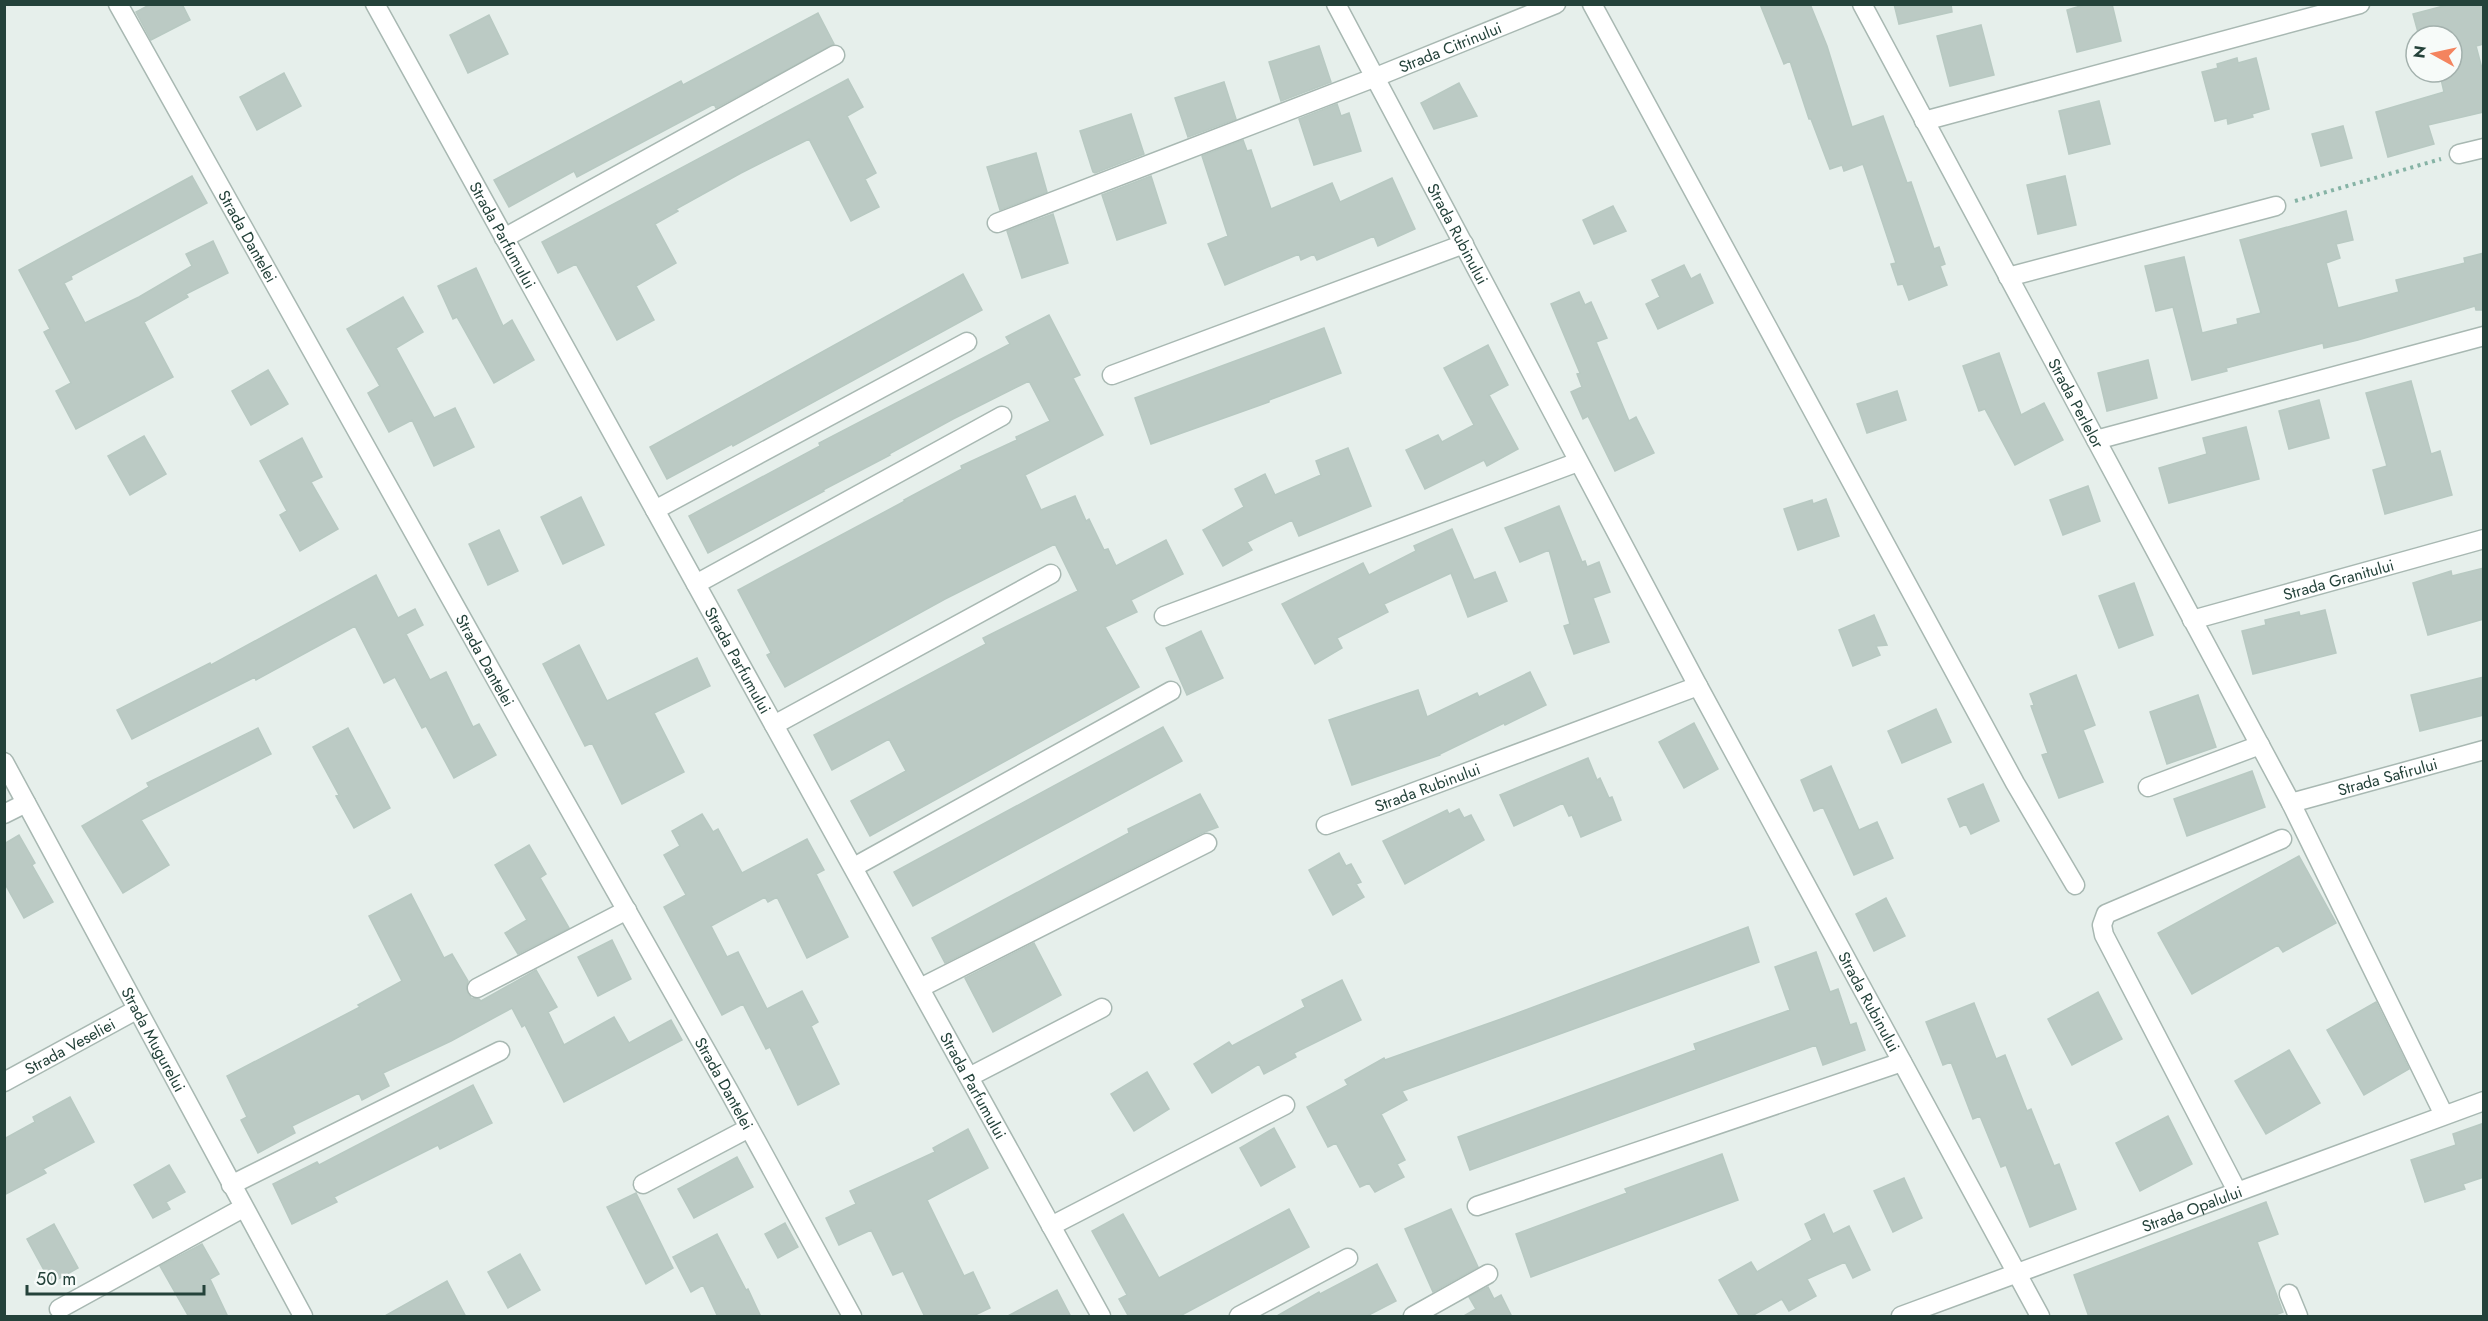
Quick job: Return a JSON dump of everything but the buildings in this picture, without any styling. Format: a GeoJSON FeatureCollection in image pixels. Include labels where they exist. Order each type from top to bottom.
{"type":"FeatureCollection","features":[{"type":"Feature","properties":{"kind":"street","name":"Strada Dantelei"},"geometry":{"type":"LineString","coordinates":[[118,4],[749,1128],[852,1317]]}},
{"type":"Feature","properties":{"kind":"street","name":"Strada Parfumului"},"geometry":{"type":"LineString","coordinates":[[375,4],[1101,1317]]}},
{"type":"Feature","properties":{"kind":"street","name":"Strada Rubinului"},"geometry":{"type":"LineString","coordinates":[[1336,4],[1698,686],[2040,1317]]}},
{"type":"Feature","properties":{"kind":"street","name":"Strada Citrinului"},"geometry":{"type":"LineString","coordinates":[[997,223],[1376,77],[1556,4]]}},
{"type":"Feature","properties":{"kind":"street"},"geometry":{"type":"LineString","coordinates":[[1592,4],[2015,783],[2075,885]]}},
{"type":"Feature","properties":{"kind":"street","name":"Strada Perlelor"},"geometry":{"type":"LineString","coordinates":[[1862,4],[2291,803],[2444,1116]]}},
{"type":"Feature","properties":{"kind":"street"},"geometry":{"type":"LineString","coordinates":[[1924,121],[2360,4]]}},
{"type":"Feature","properties":{"kind":"street"},"geometry":{"type":"LineString","coordinates":[[504,238],[835,55]]}},
{"type":"Feature","properties":{"kind":"street"},"geometry":{"type":"LineString","coordinates":[[2459,154],[2484,148]]}},
{"type":"Feature","properties":{"kind":"street"},"geometry":{"type":"LineString","coordinates":[[2008,277],[2276,206]]}},
{"type":"Feature","properties":{"kind":"street"},"geometry":{"type":"LineString","coordinates":[[1112,375],[1464,244]]}},
{"type":"Feature","properties":{"kind":"street"},"geometry":{"type":"LineString","coordinates":[[2096,440],[2484,336]]}},
{"type":"Feature","properties":{"kind":"street"},"geometry":{"type":"LineString","coordinates":[[655,510],[967,342]]}},
{"type":"Feature","properties":{"kind":"street"},"geometry":{"type":"LineString","coordinates":[[696,584],[1002,416]]}},
{"type":"Feature","properties":{"kind":"street"},"geometry":{"type":"LineString","coordinates":[[1164,616],[1578,462]]}},
{"type":"Feature","properties":{"kind":"street","name":"Strada Granitului"},"geometry":{"type":"LineString","coordinates":[[2192,620],[2484,538]]}},
{"type":"Feature","properties":{"kind":"street"},"geometry":{"type":"LineString","coordinates":[[774,724],[1051,574]]}},
{"type":"Feature","properties":{"kind":"street","name":"Strada Rubinului"},"geometry":{"type":"LineString","coordinates":[[1326,825],[1698,686]]}},
{"type":"Feature","properties":{"kind":"street"},"geometry":{"type":"LineString","coordinates":[[854,867],[1171,691]]}},
{"type":"Feature","properties":{"kind":"street"},"geometry":{"type":"LineString","coordinates":[[2148,786],[2259,745]]}},
{"type":"Feature","properties":{"kind":"street","name":"Strada Safirului"},"geometry":{"type":"LineString","coordinates":[[2291,803],[2484,750]]}},
{"type":"Feature","properties":{"kind":"street","name":"Strada Mugurelui"},"geometry":{"type":"LineString","coordinates":[[4,762],[231,1185],[296,1314]]}},
{"type":"Feature","properties":{"kind":"street"},"geometry":{"type":"LineString","coordinates":[[4,814],[26,803]]}},
{"type":"Feature","properties":{"kind":"street"},"geometry":{"type":"LineString","coordinates":[[2237,1191],[2104,935],[2102,925],[2106,914],[2282,839]]}},
{"type":"Feature","properties":{"kind":"street"},"geometry":{"type":"LineString","coordinates":[[920,988],[1207,843]]}},
{"type":"Feature","properties":{"kind":"street"},"geometry":{"type":"LineString","coordinates":[[477,988],[627,910]]}},
{"type":"Feature","properties":{"kind":"street"},"geometry":{"type":"LineString","coordinates":[[969,1077],[1102,1008]]}},
{"type":"Feature","properties":{"kind":"street","name":"Strada Veseliei"},"geometry":{"type":"LineString","coordinates":[[4,1082],[136,1010]]}},
{"type":"Feature","properties":{"kind":"street"},"geometry":{"type":"LineString","coordinates":[[231,1185],[500,1051]]}},
{"type":"Feature","properties":{"kind":"street"},"geometry":{"type":"LineString","coordinates":[[1477,1206],[1902,1062]]}},
{"type":"Feature","properties":{"kind":"street","name":"Strada Opalului"},"geometry":{"type":"LineString","coordinates":[[1901,1317],[2484,1101]]}},
{"type":"Feature","properties":{"kind":"street"},"geometry":{"type":"LineString","coordinates":[[1051,1226],[1285,1105]]}},
{"type":"Feature","properties":{"kind":"street"},"geometry":{"type":"LineString","coordinates":[[643,1184],[749,1128]]}},
{"type":"Feature","properties":{"kind":"street"},"geometry":{"type":"LineString","coordinates":[[59,1309],[243,1208]]}},
{"type":"Feature","properties":{"kind":"street"},"geometry":{"type":"LineString","coordinates":[[1239,1317],[1348,1258]]}},
{"type":"Feature","properties":{"kind":"street"},"geometry":{"type":"LineString","coordinates":[[1413,1317],[1488,1274]]}},
{"type":"Feature","properties":{"kind":"street"},"geometry":{"type":"LineString","coordinates":[[2289,1294],[2298,1317]]}},
{"type":"Feature","properties":{"kind":"path"},"geometry":{"type":"LineString","coordinates":[[2276,206],[2459,154]]}}]}
